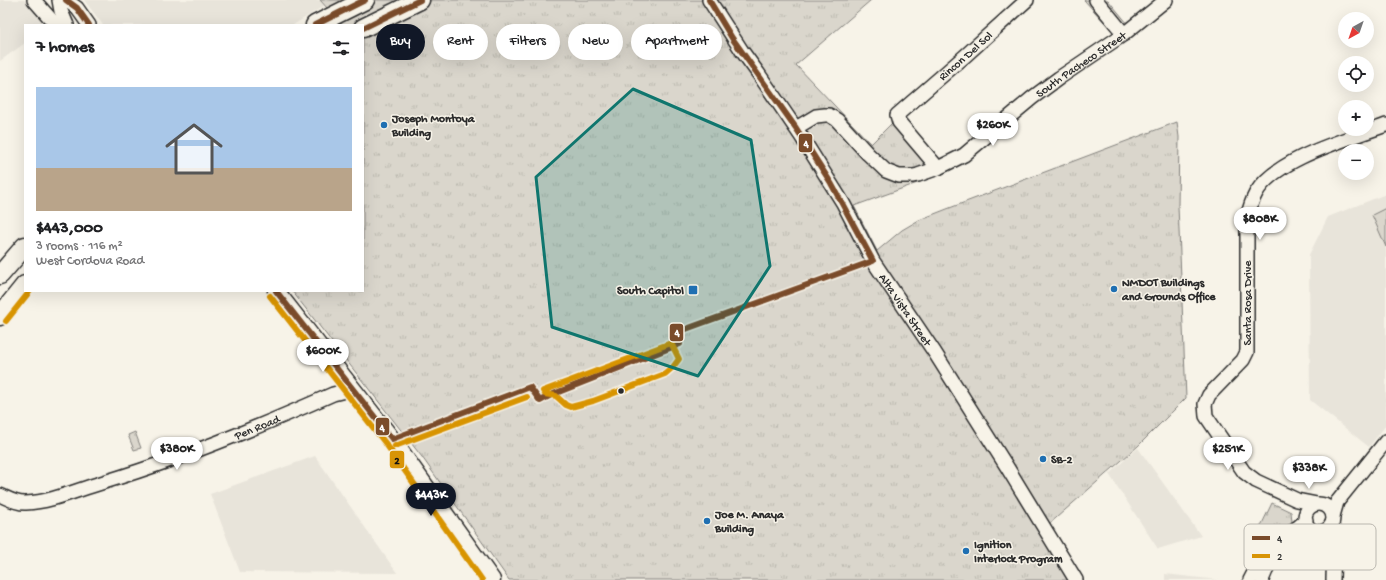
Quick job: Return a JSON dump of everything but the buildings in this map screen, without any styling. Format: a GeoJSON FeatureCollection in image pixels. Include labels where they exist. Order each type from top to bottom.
{"type":"FeatureCollection","features":[{"type":"Feature","properties":{"kind":"highway"},"geometry":{"type":"LineString","coordinates":[[317,24],[365,0]]}},
{"type":"Feature","properties":{"kind":"highway"},"geometry":{"type":"LineString","coordinates":[[364,28],[420,0]]}},
{"type":"Feature","properties":{"kind":"highway"},"geometry":{"type":"LineString","coordinates":[[0,275],[24,247]]}},
{"type":"Feature","properties":{"kind":"highway"},"geometry":{"type":"LineString","coordinates":[[0,316],[24,286]]}},
{"type":"Feature","properties":{"kind":"main road"},"geometry":{"type":"LineString","coordinates":[[277,292],[392,439],[492,580]]}},
{"type":"Feature","properties":{"kind":"street"},"geometry":{"type":"LineString","coordinates":[[34,0],[55,24]]}},
{"type":"Feature","properties":{"kind":"street"},"geometry":{"type":"LineString","coordinates":[[59,0],[61,11],[67,24]]}},
{"type":"Feature","properties":{"kind":"street"},"geometry":{"type":"LineString","coordinates":[[66,0],[78,8],[88,24]]}},
{"type":"Feature","properties":{"kind":"street","name":"Alta Vista Street"},"geometry":{"type":"LineString","coordinates":[[709,0],[742,52],[796,128],[843,202],[872,261],[935,353],[1015,479],[1076,580]]}},
{"type":"Feature","properties":{"kind":"street","name":"Rincon Del Sol"},"geometry":{"type":"LineString","coordinates":[[938,168],[899,122],[897,115],[902,109],[965,56],[1026,0]]}},
{"type":"Feature","properties":{"kind":"street"},"geometry":{"type":"LineString","coordinates":[[1096,0],[1124,34]]}},
{"type":"Feature","properties":{"kind":"street","name":"South Pacheco Street"},"geometry":{"type":"LineString","coordinates":[[796,128],[816,116],[829,115],[842,125],[878,164],[893,174],[913,176],[938,168],[964,155],[1058,78],[1124,34],[1166,0]]}},
{"type":"Feature","properties":{"kind":"street","name":"Santa Rosa Drive"},"geometry":{"type":"LineString","coordinates":[[1297,500],[1256,481],[1244,472],[1206,416],[1205,404],[1209,395],[1243,360],[1247,352],[1247,219],[1250,206],[1256,192],[1273,174],[1300,157],[1386,125]]}},
{"type":"Feature","properties":{"kind":"street","name":"Pen Road"},"geometry":{"type":"LineString","coordinates":[[0,494],[24,503],[48,499],[151,468],[209,446],[333,394],[353,389]]}},
{"type":"Feature","properties":{"kind":"street"},"geometry":{"type":"LineString","coordinates":[[1328,524],[1329,510],[1385,444]]}},
{"type":"Feature","properties":{"kind":"street"},"geometry":{"type":"LineString","coordinates":[[1297,500],[1329,510]]}},
{"type":"Feature","properties":{"kind":"street"},"geometry":{"type":"LineString","coordinates":[[1297,500],[1308,524]]}},
{"type":"Feature","properties":{"kind":"street"},"geometry":{"type":"LineString","coordinates":[[1299,524],[1306,517],[1310,507],[1329,510]]}},
{"type":"Feature","properties":{"kind":"street"},"geometry":{"type":"LineString","coordinates":[[1329,510],[1331,524]]}},
{"type":"Feature","properties":{"kind":"street"},"geometry":{"type":"LineString","coordinates":[[1250,580],[1254,570]]}},
{"type":"Feature","properties":{"kind":"street"},"geometry":{"type":"LineString","coordinates":[[1262,580],[1267,570]]}},
{"type":"Feature","properties":{"kind":"street"},"geometry":{"type":"LineString","coordinates":[[1333,570],[1333,580]]}},
{"type":"Feature","properties":{"kind":"highlighted area"},"geometry":{"type":"Polygon","coordinates":[[[633,89],[751,140],[770,266],[698,376],[552,327],[536,177],[633,89]]]}},
{"type":"Feature","properties":{"kind":"shaded area"},"geometry":{"type":"Polygon","coordinates":[[[0,0],[25,0],[47,24],[24,24],[24,44],[0,61],[0,0]]]}},
{"type":"Feature","properties":{"kind":"shaded area"},"geometry":{"type":"Polygon","coordinates":[[[84,0],[320,0],[324,6],[295,24],[102,24],[84,0]]]}},
{"type":"Feature","properties":{"kind":"shaded area"},"geometry":{"type":"Polygon","coordinates":[[[1386,194],[1386,425],[1369,447],[1310,400],[1309,255],[1328,217],[1386,194]]]}},
{"type":"Feature","properties":{"kind":"shaded area"},"geometry":{"type":"Polygon","coordinates":[[[1138,448],[1201,536],[1158,549],[1109,474],[1138,448]]]}},
{"type":"Feature","properties":{"kind":"shaded area"},"geometry":{"type":"Polygon","coordinates":[[[315,456],[397,573],[240,572],[210,494],[315,456]]]}},
{"type":"Feature","properties":{"kind":"shaded area"},"geometry":{"type":"Polygon","coordinates":[[[1165,574],[1218,580],[1165,580],[1165,574]]]}},
{"type":"Feature","properties":{"kind":"green space"},"geometry":{"type":"Polygon","coordinates":[[[320,0],[404,0],[412,10],[432,0],[871,0],[796,65],[871,144],[894,121],[942,174],[854,206],[877,251],[902,230],[919,220],[1177,122],[1179,137],[1178,206],[1186,398],[1138,446],[1040,532],[1069,580],[509,580],[422,457],[293,292],[364,292],[364,24],[341,24],[320,0]]]}},
{"type":"Feature","properties":{"kind":"green space"},"geometry":{"type":"Polygon","coordinates":[[[1084,0],[1108,0],[1128,24],[1115,34],[1084,0]]]}},
{"type":"Feature","properties":{"kind":"green space"},"geometry":{"type":"Polygon","coordinates":[[[1386,208],[1386,247],[1372,215],[1386,208]]]}},
{"type":"Feature","properties":{"kind":"green space"},"geometry":{"type":"Polygon","coordinates":[[[135,432],[141,448],[134,450],[128,435],[135,432]]]}},
{"type":"Feature","properties":{"kind":"green space"},"geometry":{"type":"Polygon","coordinates":[[[1272,503],[1291,512],[1292,521],[1289,524],[1262,524],[1272,503]]]}},
{"type":"Feature","properties":{"kind":"transit line","name":"4"},"geometry":{"type":"LineString","coordinates":[[66,0],[77,8],[88,24]]}},
{"type":"Feature","properties":{"kind":"transit line","name":"4"},"geometry":{"type":"LineString","coordinates":[[317,24],[365,0]]}},
{"type":"Feature","properties":{"kind":"transit line","name":"4"},"geometry":{"type":"LineString","coordinates":[[364,28],[420,0]]}},
{"type":"Feature","properties":{"kind":"transit line","name":"4"},"geometry":{"type":"LineString","coordinates":[[277,292],[392,439],[530,387],[540,401],[551,395],[680,344],[675,333],[873,261],[831,183],[796,128],[732,38],[709,0]]}},
{"type":"Feature","properties":{"kind":"transit line","name":"2"},"geometry":{"type":"LineString","coordinates":[[6,321],[29,292]]}},
{"type":"Feature","properties":{"kind":"transit line","name":"2"},"geometry":{"type":"LineString","coordinates":[[270,296],[386,444],[482,580]]}},
{"type":"Feature","properties":{"kind":"transit line","name":"2"},"geometry":{"type":"LineString","coordinates":[[671,343],[679,359],[665,374],[593,401],[571,407],[566,405],[556,396],[545,394],[543,391],[671,343]]}},
{"type":"Feature","properties":{"kind":"transit line","name":"2"},"geometry":{"type":"LineString","coordinates":[[395,446],[527,397]]}},
{"type":"Feature","properties":{"kind":"place","name":"Joseph Montoya Building"},"geometry":{"type":"Point","coordinates":[384,125]}},
{"type":"Feature","properties":{"kind":"place","name":"NMDOT Buildings and Grounds Office"},"geometry":{"type":"Point","coordinates":[1114,289]}},
{"type":"Feature","properties":{"kind":"place","name":"South Capitol"},"geometry":{"type":"Point","coordinates":[693,290]}},
{"type":"Feature","properties":{"kind":"place","name":"SB-2"},"geometry":{"type":"Point","coordinates":[1043,459]}},
{"type":"Feature","properties":{"kind":"place","name":"Joe M. Anaya Building"},"geometry":{"type":"Point","coordinates":[707,521]}},
{"type":"Feature","properties":{"kind":"place","name":"Ignition Interlock Program"},"geometry":{"type":"Point","coordinates":[966,551]}}]}
